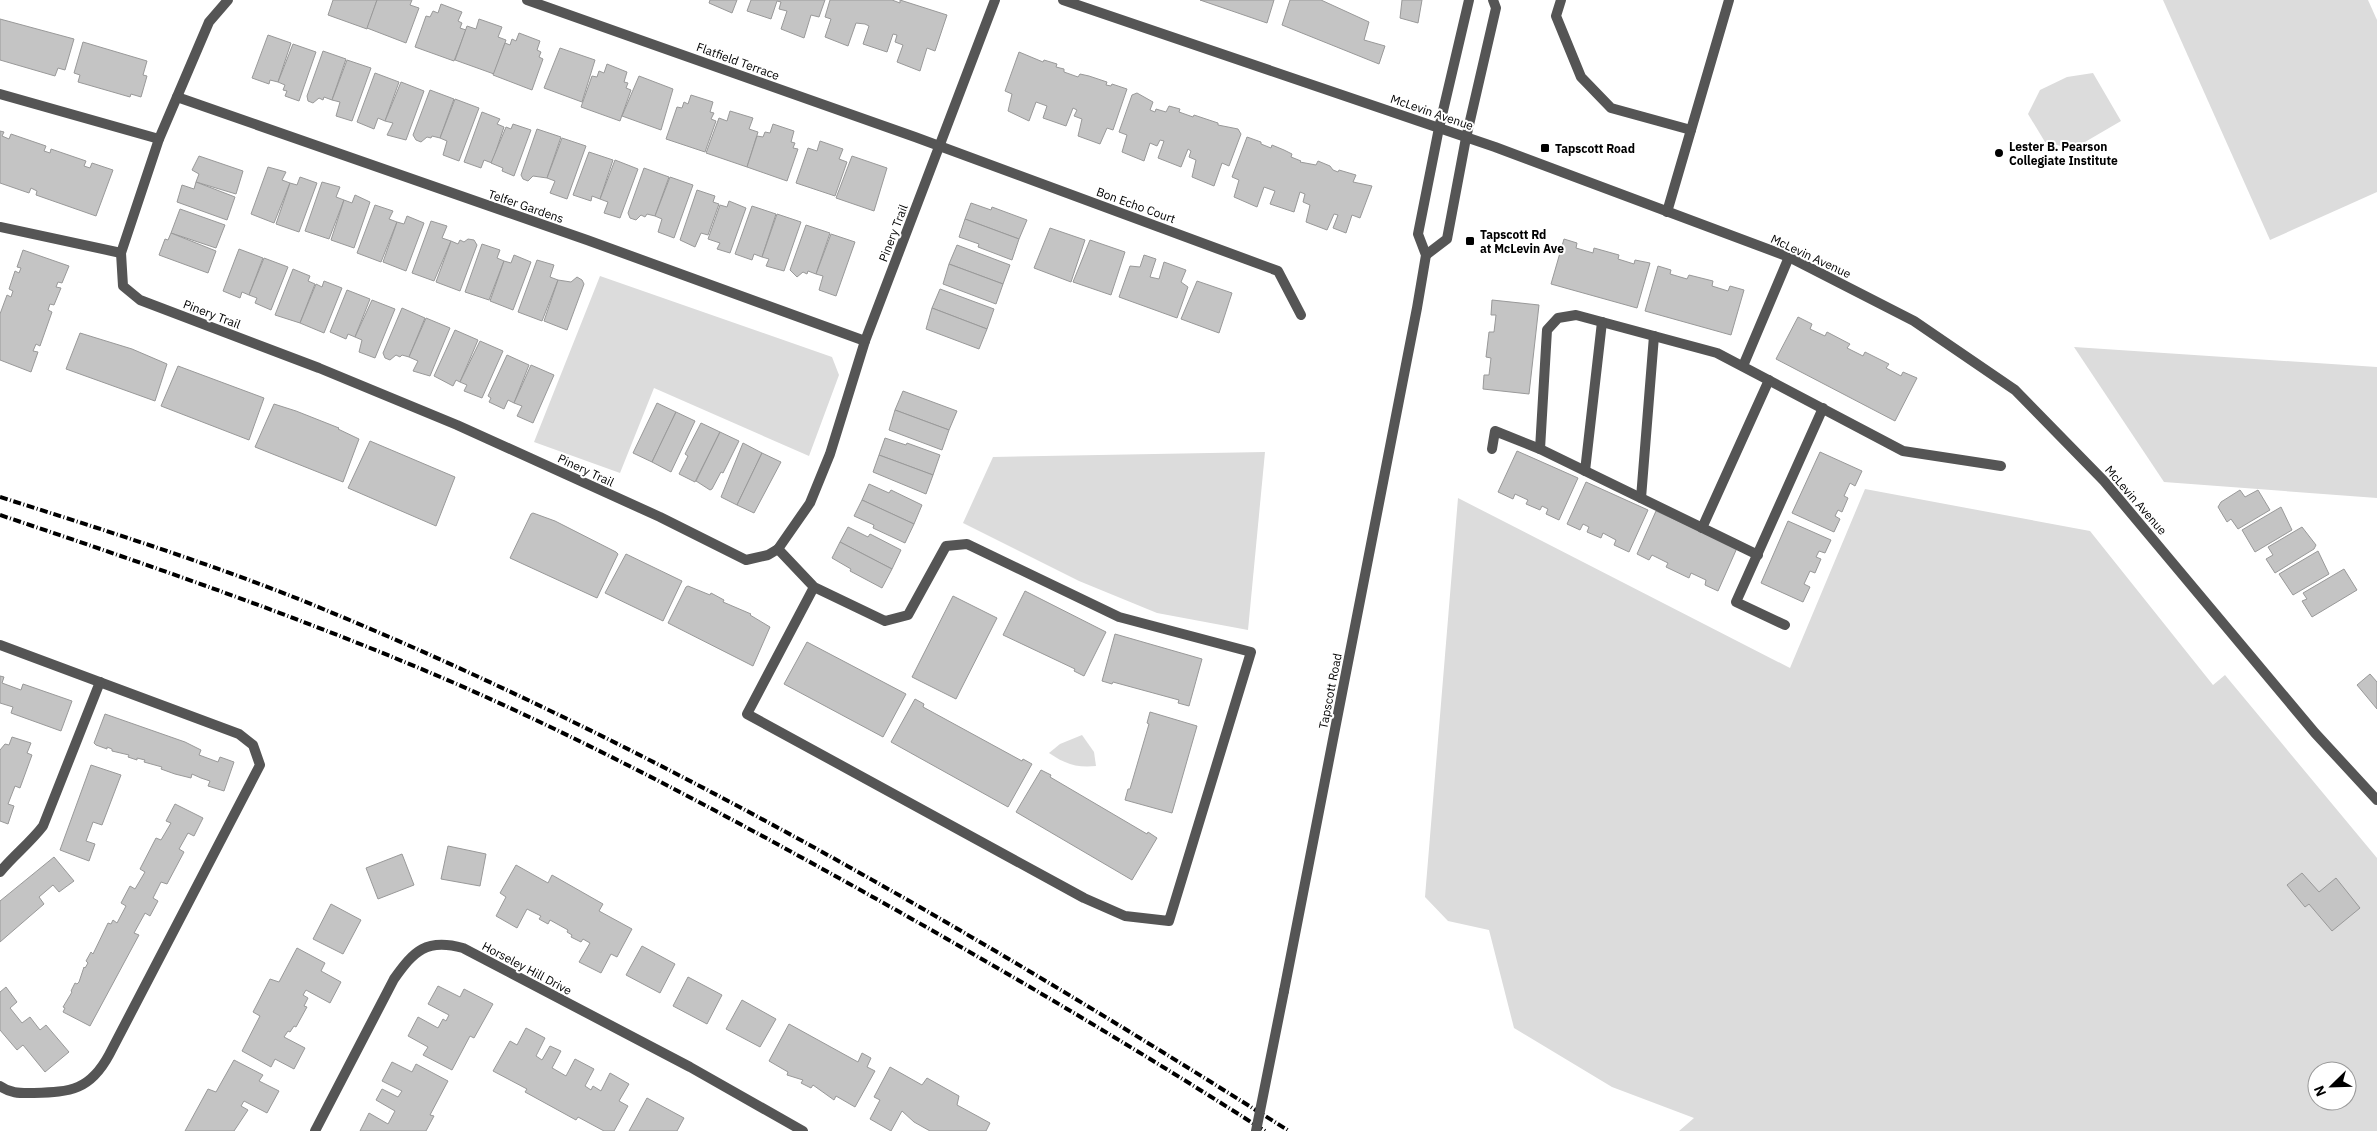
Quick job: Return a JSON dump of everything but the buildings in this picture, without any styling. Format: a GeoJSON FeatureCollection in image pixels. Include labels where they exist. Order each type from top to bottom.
{"type":"FeatureCollection","features":[{"type":"Feature","properties":{"kind":"street","name":"Pinery Trail"},"geometry":{"type":"LineString","coordinates":[[228,0],[209,22],[159,139],[120,253],[123,286],[140,300],[319,368],[466,429],[660,517],[746,560],[768,555],[778,549],[810,503],[830,454],[865,341],[995,0]]}},
{"type":"Feature","properties":{"kind":"street","name":"Flatfield Terrace"},"geometry":{"type":"LineString","coordinates":[[527,0],[939,147]]}},
{"type":"Feature","properties":{"kind":"street","name":"McLevin Avenue"},"geometry":{"type":"LineString","coordinates":[[1063,0],[1439,128],[1789,257],[1914,320],[2016,390],[2104,481],[2315,733],[2376,798]]}},
{"type":"Feature","properties":{"kind":"street","name":"Tapscott Road"},"geometry":{"type":"LineString","coordinates":[[1256,1131],[1426,255],[1418,234],[1439,128],[1469,0]]}},
{"type":"Feature","properties":{"kind":"street"},"geometry":{"type":"LineString","coordinates":[[1426,255],[1447,239],[1466,138],[1496,8],[1493,0]]}},
{"type":"Feature","properties":{"kind":"street"},"geometry":{"type":"LineString","coordinates":[[1560,0],[1556,16],[1581,77],[1611,108],[1691,130]]}},
{"type":"Feature","properties":{"kind":"street"},"geometry":{"type":"LineString","coordinates":[[1668,212],[1729,0]]}},
{"type":"Feature","properties":{"kind":"street"},"geometry":{"type":"LineString","coordinates":[[0,94],[159,139]]}},
{"type":"Feature","properties":{"kind":"street","name":"Telfer Gardens"},"geometry":{"type":"LineString","coordinates":[[177,97],[587,240],[865,341]]}},
{"type":"Feature","properties":{"kind":"street","name":"Bon Echo Court"},"geometry":{"type":"LineString","coordinates":[[939,147],[1278,271],[1301,315]]}},
{"type":"Feature","properties":{"kind":"street"},"geometry":{"type":"LineString","coordinates":[[0,227],[120,253]]}},
{"type":"Feature","properties":{"kind":"street"},"geometry":{"type":"LineString","coordinates":[[1743,366],[1789,257]]}},
{"type":"Feature","properties":{"kind":"street"},"geometry":{"type":"LineString","coordinates":[[1540,449],[1547,330],[1558,318],[1576,315],[1717,353],[1903,451],[2001,466]]}},
{"type":"Feature","properties":{"kind":"street"},"geometry":{"type":"LineString","coordinates":[[1585,471],[1602,322]]}},
{"type":"Feature","properties":{"kind":"street"},"geometry":{"type":"LineString","coordinates":[[1641,498],[1654,336]]}},
{"type":"Feature","properties":{"kind":"street"},"geometry":{"type":"LineString","coordinates":[[1702,528],[1770,380]]}},
{"type":"Feature","properties":{"kind":"street"},"geometry":{"type":"LineString","coordinates":[[1785,625],[1736,602],[1823,408]]}},
{"type":"Feature","properties":{"kind":"street"},"geometry":{"type":"LineString","coordinates":[[1492,449],[1495,431],[1540,449],[1758,555]]}},
{"type":"Feature","properties":{"kind":"street"},"geometry":{"type":"LineString","coordinates":[[778,549],[814,587],[886,621],[908,615],[946,546],[967,544],[1119,617],[1251,652],[1169,921],[1125,916],[1084,898],[747,714],[814,587]]}},
{"type":"Feature","properties":{"kind":"street"},"geometry":{"type":"LineString","coordinates":[[0,645],[239,734],[253,745],[260,765],[109,1055],[96,1075],[78,1088],[64,1092],[14,1093],[0,1087]]}},
{"type":"Feature","properties":{"kind":"street"},"geometry":{"type":"LineString","coordinates":[[0,872],[14,855],[32,841],[43,826],[100,682]]}},
{"type":"Feature","properties":{"kind":"street","name":"Horseley Hill Drive"},"geometry":{"type":"LineString","coordinates":[[315,1131],[394,979],[408,960],[418,951],[433,944],[445,943],[463,948],[803,1131]]}},
{"type":"Feature","properties":{"kind":"shaded area"},"geometry":{"type":"Polygon","coordinates":[[[2163,0],[2368,0],[2377,20],[2377,192],[2270,240],[2163,0]]]}},
{"type":"Feature","properties":{"kind":"shaded area"},"geometry":{"type":"Polygon","coordinates":[[[2093,73],[2121,121],[2073,149],[2045,142],[2028,114],[2040,90],[2067,77],[2093,73]]]}},
{"type":"Feature","properties":{"kind":"shaded area"},"geometry":{"type":"Polygon","coordinates":[[[600,276],[832,357],[839,375],[809,456],[654,388],[620,473],[534,442],[600,276]]]}},
{"type":"Feature","properties":{"kind":"shaded area"},"geometry":{"type":"Polygon","coordinates":[[[2074,347],[2377,367],[2377,498],[2164,482],[2074,347]]]}},
{"type":"Feature","properties":{"kind":"shaded area"},"geometry":{"type":"Polygon","coordinates":[[[1265,452],[1248,630],[1157,613],[1079,581],[963,523],[993,457],[1265,452]]]}},
{"type":"Feature","properties":{"kind":"shaded area"},"geometry":{"type":"Polygon","coordinates":[[[1865,489],[2090,531],[2213,685],[2225,675],[2377,858],[2377,1131],[1679,1131],[1694,1118],[1612,1087],[1514,1028],[1489,930],[1448,921],[1425,897],[1458,498],[1790,668],[1865,489]]]}},
{"type":"Feature","properties":{"kind":"shaded area"},"geometry":{"type":"Polygon","coordinates":[[[1082,735],[1094,752],[1096,766],[1071,764],[1049,753],[1060,744],[1082,735]]]}},
{"type":"Feature","properties":{"kind":"railway"},"geometry":{"type":"LineString","coordinates":[[0,497],[114,533],[301,600],[430,655],[557,714],[683,777],[807,843],[929,912],[1289,1131]]}},
{"type":"Feature","properties":{"kind":"railway"},"geometry":{"type":"LineString","coordinates":[[0,515],[289,616],[403,661],[551,727],[641,772],[819,867],[1045,996],[1265,1131]]}},
{"type":"Feature","properties":{"kind":"place","name":"Tapscott Road"},"geometry":{"type":"Point","coordinates":[1545,148]}},
{"type":"Feature","properties":{"kind":"place","name":"Lester B. Pearson Collegiate Institute"},"geometry":{"type":"Point","coordinates":[1999,153]}},
{"type":"Feature","properties":{"kind":"place","name":"Tapscott Rd at McLevin Ave"},"geometry":{"type":"Point","coordinates":[1470,241]}}]}
